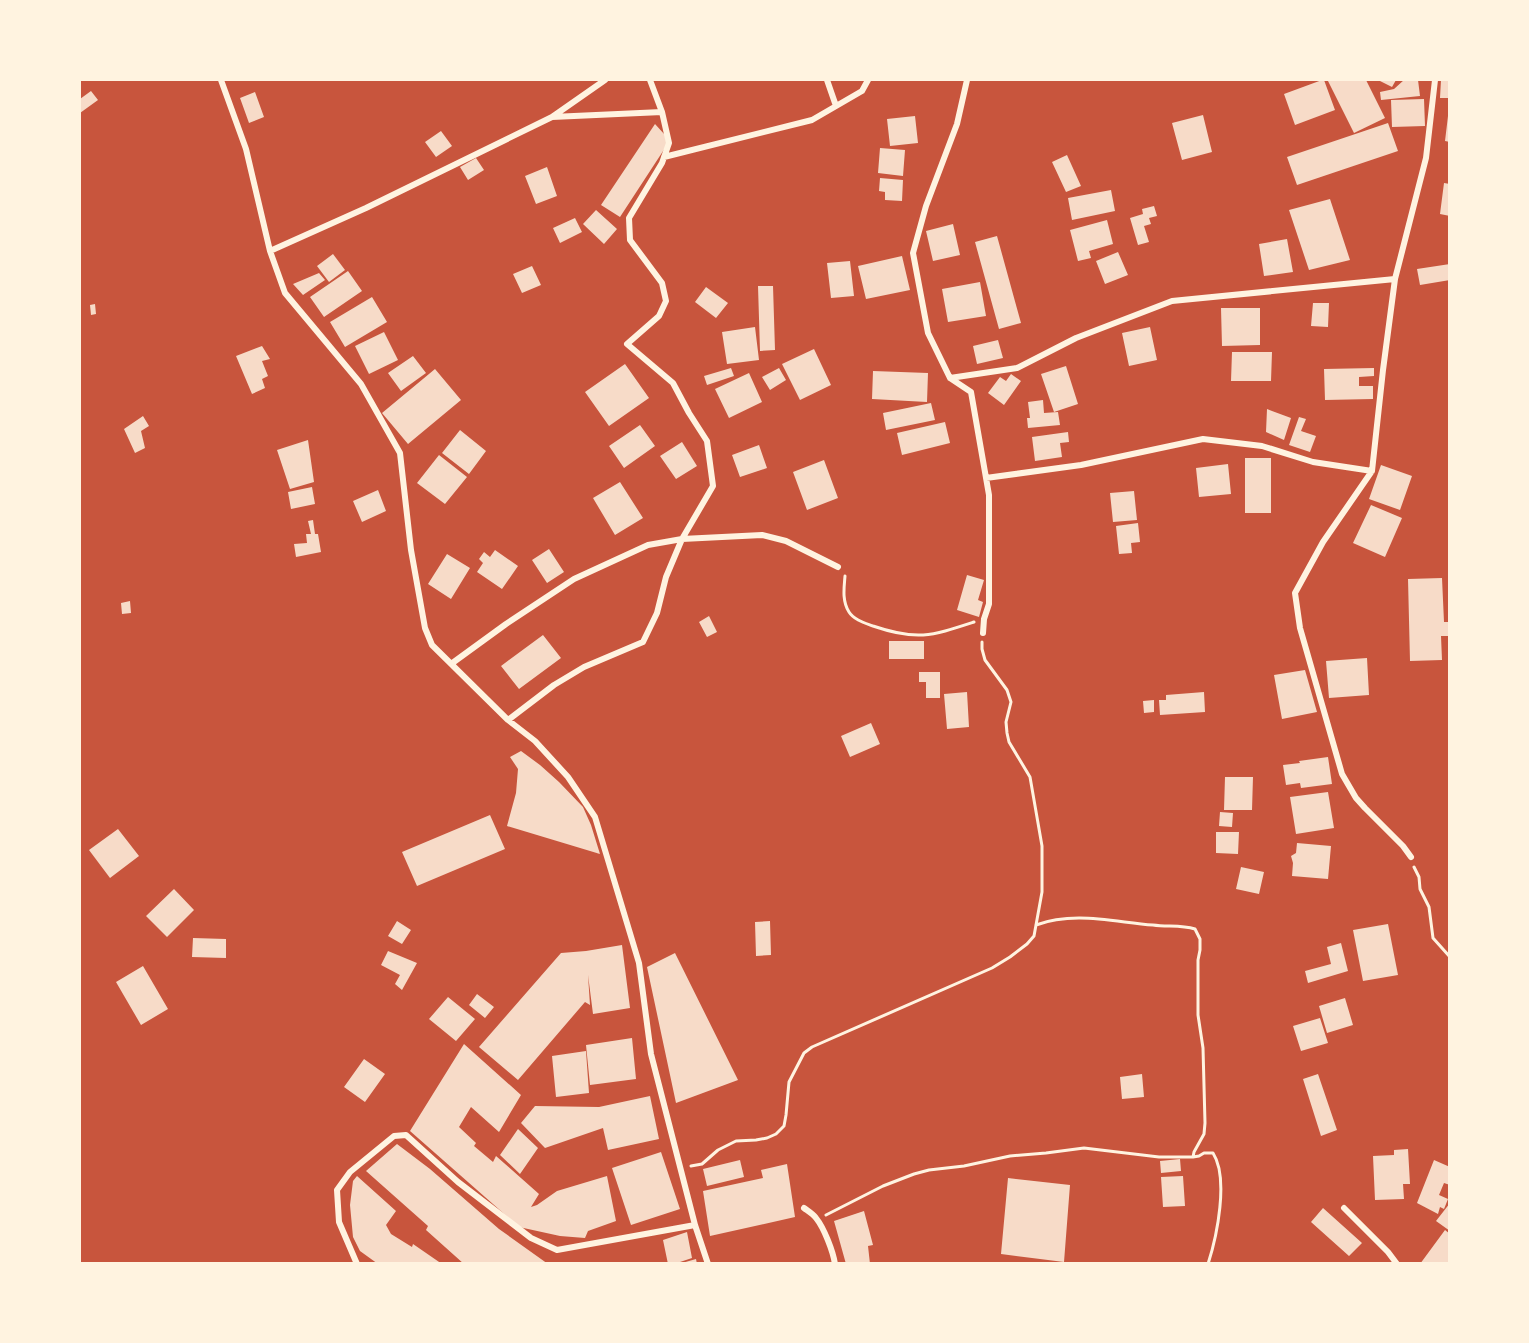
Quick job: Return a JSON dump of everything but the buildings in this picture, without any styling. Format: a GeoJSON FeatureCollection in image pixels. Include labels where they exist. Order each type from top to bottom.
{"type":"FeatureCollection","features":[{"type":"Feature","properties":{"kind":"street"},"geometry":{"type":"LineString","coordinates":[[231,80],[223,82],[246,149],[270,251],[285,293],[361,384],[400,453],[411,550],[425,628],[432,645],[508,720],[535,741],[568,777],[595,817],[639,963],[651,1054],[695,1225],[708,1263]]}},
{"type":"Feature","properties":{"kind":"street"},"geometry":{"type":"LineString","coordinates":[[270,251],[351,215],[552,117],[605,80]]}},
{"type":"Feature","properties":{"kind":"street"},"geometry":{"type":"LineString","coordinates":[[508,720],[554,685],[584,667],[643,642],[657,613],[666,577],[682,538],[714,486],[707,441],[673,383],[627,344],[659,316],[666,301],[662,283],[630,240],[629,218],[662,164],[669,143],[662,112],[650,80]]}},
{"type":"Feature","properties":{"kind":"street"},"geometry":{"type":"LineString","coordinates":[[827,80],[836,106]]}},
{"type":"Feature","properties":{"kind":"street"},"geometry":{"type":"LineString","coordinates":[[664,157],[812,120],[862,91],[868,80]]}},
{"type":"Feature","properties":{"kind":"street"},"geometry":{"type":"LineString","coordinates":[[967,80],[957,124],[926,206],[913,253],[928,333],[950,378],[971,392],[989,495],[989,604],[982,633]]}},
{"type":"Feature","properties":{"kind":"street"},"geometry":{"type":"LineString","coordinates":[[1411,857],[1404,846],[1356,798],[1342,774],[1300,628],[1295,593],[1323,542],[1372,471],[1395,279],[1426,158],[1435,80]]}},
{"type":"Feature","properties":{"kind":"street"},"geometry":{"type":"LineString","coordinates":[[552,117],[662,112]]}},
{"type":"Feature","properties":{"kind":"street"},"geometry":{"type":"LineString","coordinates":[[950,378],[1017,368],[1076,338],[1172,301],[1395,279]]}},
{"type":"Feature","properties":{"kind":"street"},"geometry":{"type":"LineString","coordinates":[[986,478],[1081,465],[1203,439],[1262,446],[1313,462],[1372,471]]}},
{"type":"Feature","properties":{"kind":"street"},"geometry":{"type":"LineString","coordinates":[[451,664],[574,579],[648,545],[682,538],[762,534],[786,541],[840,569]]}},
{"type":"Feature","properties":{"kind":"street"},"geometry":{"type":"LineString","coordinates":[[357,1263],[339,1222],[337,1190],[350,1172],[394,1136],[406,1135],[458,1182],[531,1238],[556,1251],[695,1225]]}},
{"type":"Feature","properties":{"kind":"street"},"geometry":{"type":"LineString","coordinates":[[804,1208],[818,1222],[835,1263]]}},
{"type":"Feature","properties":{"kind":"street"},"geometry":{"type":"LineString","coordinates":[[1344,1208],[1397,1263]]}},
{"type":"Feature","properties":{"kind":"path"},"geometry":{"type":"LineString","coordinates":[[840,569],[845,575],[843,595],[848,612],[857,620],[885,630],[921,636],[939,634],[984,619]]}},
{"type":"Feature","properties":{"kind":"path"},"geometry":{"type":"LineString","coordinates":[[681,1170],[702,1164],[718,1150],[736,1141],[756,1140],[776,1134],[784,1126],[789,1082],[804,1053],[812,1047],[1001,963],[1034,936],[1042,892],[1042,846],[1032,785],[1027,771],[1009,742],[1006,722],[1011,702],[1007,690],[985,660],[982,633]]}},
{"type":"Feature","properties":{"kind":"path"},"geometry":{"type":"LineString","coordinates":[[1411,857],[1419,877],[1420,889],[1429,907],[1432,938],[1449,957]]}},
{"type":"Feature","properties":{"kind":"path"},"geometry":{"type":"LineString","coordinates":[[1036,925],[1046,921],[1080,918],[1195,929],[1200,939],[1198,1015],[1203,1048],[1204,1134],[1193,1157]]}},
{"type":"Feature","properties":{"kind":"path"},"geometry":{"type":"LineString","coordinates":[[818,1222],[826,1215],[883,1185],[929,1170],[964,1166],[1010,1156],[1084,1148],[1159,1157],[1193,1157],[1213,1153],[1220,1170],[1221,1194],[1218,1227],[1208,1263]]}}]}
